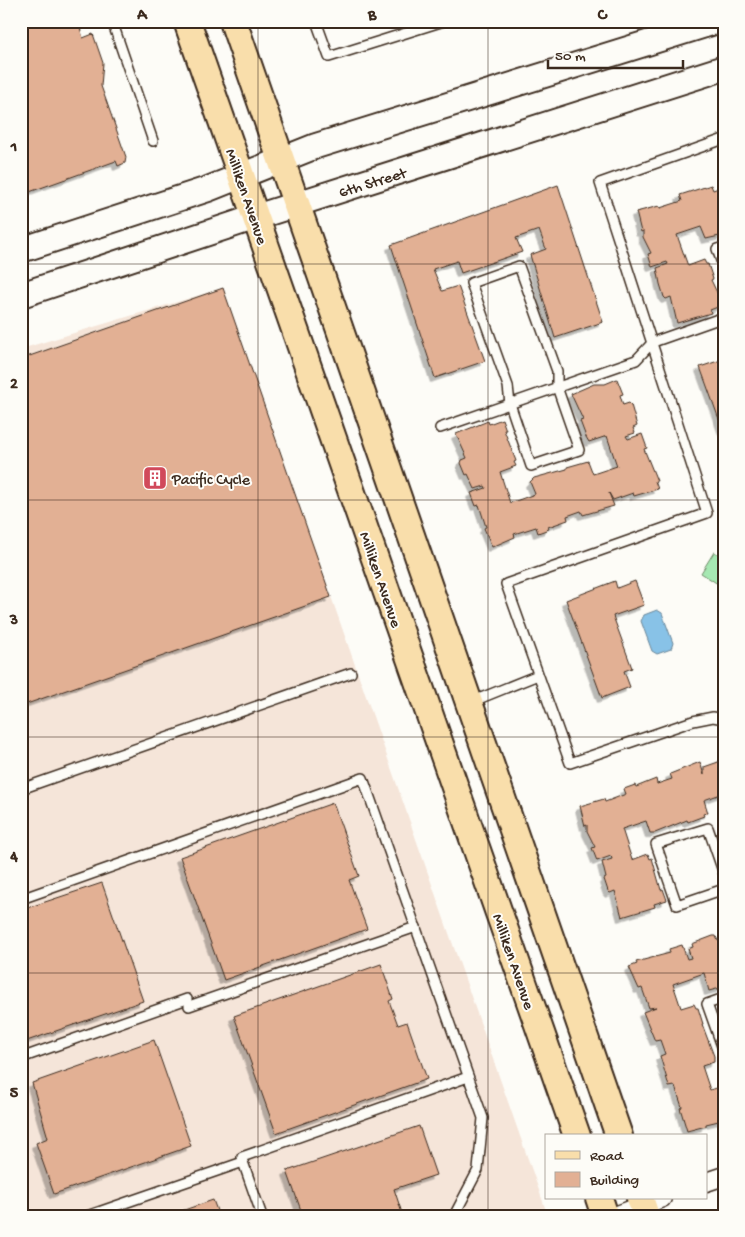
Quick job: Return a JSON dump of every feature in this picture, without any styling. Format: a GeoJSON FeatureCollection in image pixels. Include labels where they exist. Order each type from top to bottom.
{"type":"FeatureCollection","features":[{"type":"Feature","properties":{"kind":"main road","name":"Milliken Avenue"},"geometry":{"type":"LineString","coordinates":[[187,21],[576,1134]]}},
{"type":"Feature","properties":{"kind":"main road"},"geometry":{"type":"LineString","coordinates":[[234,21],[618,1134]]}},
{"type":"Feature","properties":{"kind":"main road"},"geometry":{"type":"LineString","coordinates":[[21,250],[208,189],[316,146],[672,28],[718,21]]}},
{"type":"Feature","properties":{"kind":"main road","name":"6th Street"},"geometry":{"type":"LineString","coordinates":[[21,295],[296,204],[724,68]]}},
{"type":"Feature","properties":{"kind":"main road"},"geometry":{"type":"LineString","coordinates":[[600,1200],[605,1216]]}},
{"type":"Feature","properties":{"kind":"street"},"geometry":{"type":"LineString","coordinates":[[708,1181],[724,1176]]}},
{"type":"Feature","properties":{"kind":"street"},"geometry":{"type":"LineString","coordinates":[[615,1216],[648,1204]]}},
{"type":"Feature","properties":{"kind":"lane"},"geometry":{"type":"LineString","coordinates":[[112,21],[153,141]]}},
{"type":"Feature","properties":{"kind":"lane"},"geometry":{"type":"LineString","coordinates":[[316,21],[329,57],[444,21]]}},
{"type":"Feature","properties":{"kind":"lane"},"geometry":{"type":"LineString","coordinates":[[724,139],[600,182],[707,513],[506,584],[570,763],[693,721],[713,717],[724,719]]}},
{"type":"Feature","properties":{"kind":"lane"},"geometry":{"type":"LineString","coordinates":[[724,247],[717,249],[724,269]]}},
{"type":"Feature","properties":{"kind":"lane"},"geometry":{"type":"LineString","coordinates":[[520,266],[557,371],[557,387],[579,450],[531,466],[510,404],[508,386],[471,283],[520,266]]}},
{"type":"Feature","properties":{"kind":"lane"},"geometry":{"type":"LineString","coordinates":[[440,428],[636,360],[653,342],[724,317]]}},
{"type":"Feature","properties":{"kind":"lane"},"geometry":{"type":"LineString","coordinates":[[21,789],[351,673]]}},
{"type":"Feature","properties":{"kind":"lane"},"geometry":{"type":"LineString","coordinates":[[470,702],[538,675]]}},
{"type":"Feature","properties":{"kind":"lane"},"geometry":{"type":"LineString","coordinates":[[21,899],[363,778],[483,1118],[478,1170],[456,1212],[457,1216]]}},
{"type":"Feature","properties":{"kind":"lane"},"geometry":{"type":"LineString","coordinates":[[724,874],[708,828],[656,844],[678,905],[724,889]]}},
{"type":"Feature","properties":{"kind":"lane"},"geometry":{"type":"LineString","coordinates":[[21,1058],[416,927]]}},
{"type":"Feature","properties":{"kind":"lane"},"geometry":{"type":"LineString","coordinates":[[724,998],[706,1004],[724,1052]]}},
{"type":"Feature","properties":{"kind":"lane"},"geometry":{"type":"LineString","coordinates":[[242,1157],[468,1077]]}},
{"type":"Feature","properties":{"kind":"lane"},"geometry":{"type":"LineString","coordinates":[[88,1216],[243,1162],[262,1216]]}},
{"type":"Feature","properties":{"kind":"shaded area"},"geometry":{"type":"Polygon","coordinates":[[[223,288],[548,1216],[21,1216],[21,349],[223,288]]]}},
{"type":"Feature","properties":{"kind":"green space"},"geometry":{"type":"Polygon","coordinates":[[[714,552],[724,557],[724,588],[701,573],[714,552]]]}},
{"type":"Feature","properties":{"kind":"water"},"geometry":{"type":"Polygon","coordinates":[[[657,610],[662,613],[673,643],[671,649],[657,654],[652,651],[641,621],[644,615],[657,610]]]}},
{"type":"Feature","properties":{"kind":"building"},"geometry":{"type":"Polygon","coordinates":[[[21,21],[78,21],[83,38],[93,34],[103,63],[101,86],[126,157],[125,163],[118,166],[116,161],[21,195],[21,21]]]}},
{"type":"Feature","properties":{"kind":"building"},"geometry":{"type":"Polygon","coordinates":[[[558,185],[603,322],[555,338],[530,255],[546,249],[539,230],[516,238],[522,252],[461,273],[457,261],[433,269],[442,291],[458,286],[485,361],[435,378],[391,245],[558,185]]]}},
{"type":"Feature","properties":{"kind":"building"},"geometry":{"type":"Polygon","coordinates":[[[711,185],[713,190],[724,186],[724,235],[706,239],[701,227],[677,235],[688,266],[704,260],[708,264],[713,279],[711,280],[723,305],[710,310],[711,313],[677,323],[671,297],[666,299],[664,297],[657,268],[668,264],[667,262],[652,267],[648,254],[651,253],[643,237],[643,231],[641,232],[636,212],[659,206],[660,208],[682,201],[680,195],[711,185]]]}},
{"type":"Feature","properties":{"kind":"building","name":"Pacific Cycle"},"geometry":{"type":"Polygon","coordinates":[[[223,288],[331,597],[21,706],[21,359],[223,288]]]}},
{"type":"Feature","properties":{"kind":"building"},"geometry":{"type":"Polygon","coordinates":[[[724,359],[724,433],[700,367],[724,359]]]}},
{"type":"Feature","properties":{"kind":"building"},"geometry":{"type":"Polygon","coordinates":[[[617,379],[623,394],[620,395],[623,405],[629,403],[631,405],[637,426],[633,428],[635,433],[626,436],[628,439],[642,434],[647,448],[644,449],[657,481],[655,481],[658,489],[634,496],[633,493],[613,500],[609,493],[614,506],[583,515],[581,511],[567,516],[568,520],[548,527],[549,529],[538,533],[536,527],[514,534],[515,537],[492,547],[484,528],[486,527],[479,505],[476,506],[471,493],[486,488],[485,486],[475,489],[468,474],[466,475],[461,463],[462,460],[467,458],[456,434],[488,421],[489,424],[502,419],[506,430],[504,430],[516,461],[514,462],[516,466],[500,472],[510,503],[535,494],[530,482],[534,478],[588,461],[593,474],[617,466],[607,436],[589,442],[580,421],[583,420],[571,394],[594,384],[605,384],[617,379]]]}},
{"type":"Feature","properties":{"kind":"building"},"geometry":{"type":"Polygon","coordinates":[[[615,581],[617,588],[635,581],[644,605],[613,616],[632,668],[624,671],[630,687],[602,698],[566,600],[615,581]]]}},
{"type":"Feature","properties":{"kind":"building"},"geometry":{"type":"Polygon","coordinates":[[[724,760],[724,793],[704,800],[708,813],[703,814],[704,816],[688,822],[687,820],[655,833],[650,833],[646,821],[622,829],[632,860],[648,854],[650,859],[652,858],[661,890],[663,889],[667,900],[654,904],[655,907],[622,917],[615,891],[610,893],[608,891],[604,879],[606,878],[602,862],[612,859],[611,856],[597,861],[592,848],[595,847],[587,831],[587,825],[585,826],[580,806],[604,799],[605,802],[626,794],[624,789],[635,785],[636,787],[656,779],[657,784],[672,779],[670,774],[700,762],[704,775],[704,767],[724,760]]]}},
{"type":"Feature","properties":{"kind":"building"},"geometry":{"type":"Polygon","coordinates":[[[333,803],[359,876],[349,880],[367,929],[224,980],[180,857],[333,803]]]}},
{"type":"Feature","properties":{"kind":"building"},"geometry":{"type":"Polygon","coordinates":[[[102,883],[143,1001],[21,1043],[21,910],[102,883]]]}},
{"type":"Feature","properties":{"kind":"building"},"geometry":{"type":"Polygon","coordinates":[[[716,936],[718,941],[724,939],[724,987],[709,991],[704,973],[673,984],[681,1008],[694,1004],[698,1008],[714,1056],[714,1062],[702,1066],[710,1090],[724,1085],[724,1118],[723,1120],[706,1124],[706,1126],[687,1131],[675,1086],[669,1087],[660,1056],[665,1054],[660,1040],[655,1041],[643,1012],[656,1007],[649,1008],[642,988],[639,989],[629,967],[637,964],[636,962],[670,953],[669,949],[682,945],[687,959],[691,958],[688,949],[693,947],[692,944],[716,936]]]}},
{"type":"Feature","properties":{"kind":"building"},"geometry":{"type":"Polygon","coordinates":[[[381,964],[393,999],[389,1001],[398,1025],[407,1022],[427,1079],[276,1133],[234,1016],[381,964]]]}},
{"type":"Feature","properties":{"kind":"building"},"geometry":{"type":"Polygon","coordinates":[[[154,1040],[191,1146],[54,1194],[36,1143],[48,1138],[32,1083],[154,1040]]]}},
{"type":"Feature","properties":{"kind":"building"},"geometry":{"type":"Polygon","coordinates":[[[419,1126],[436,1175],[394,1189],[403,1216],[303,1216],[287,1171],[419,1126]]]}},
{"type":"Feature","properties":{"kind":"building"},"geometry":{"type":"Polygon","coordinates":[[[213,1200],[219,1216],[167,1216],[213,1200]]]}},
{"type":"Feature","properties":{"kind":"place","name":"Pacific Cycle"},"geometry":{"type":"Point","coordinates":[155,478]}}]}
